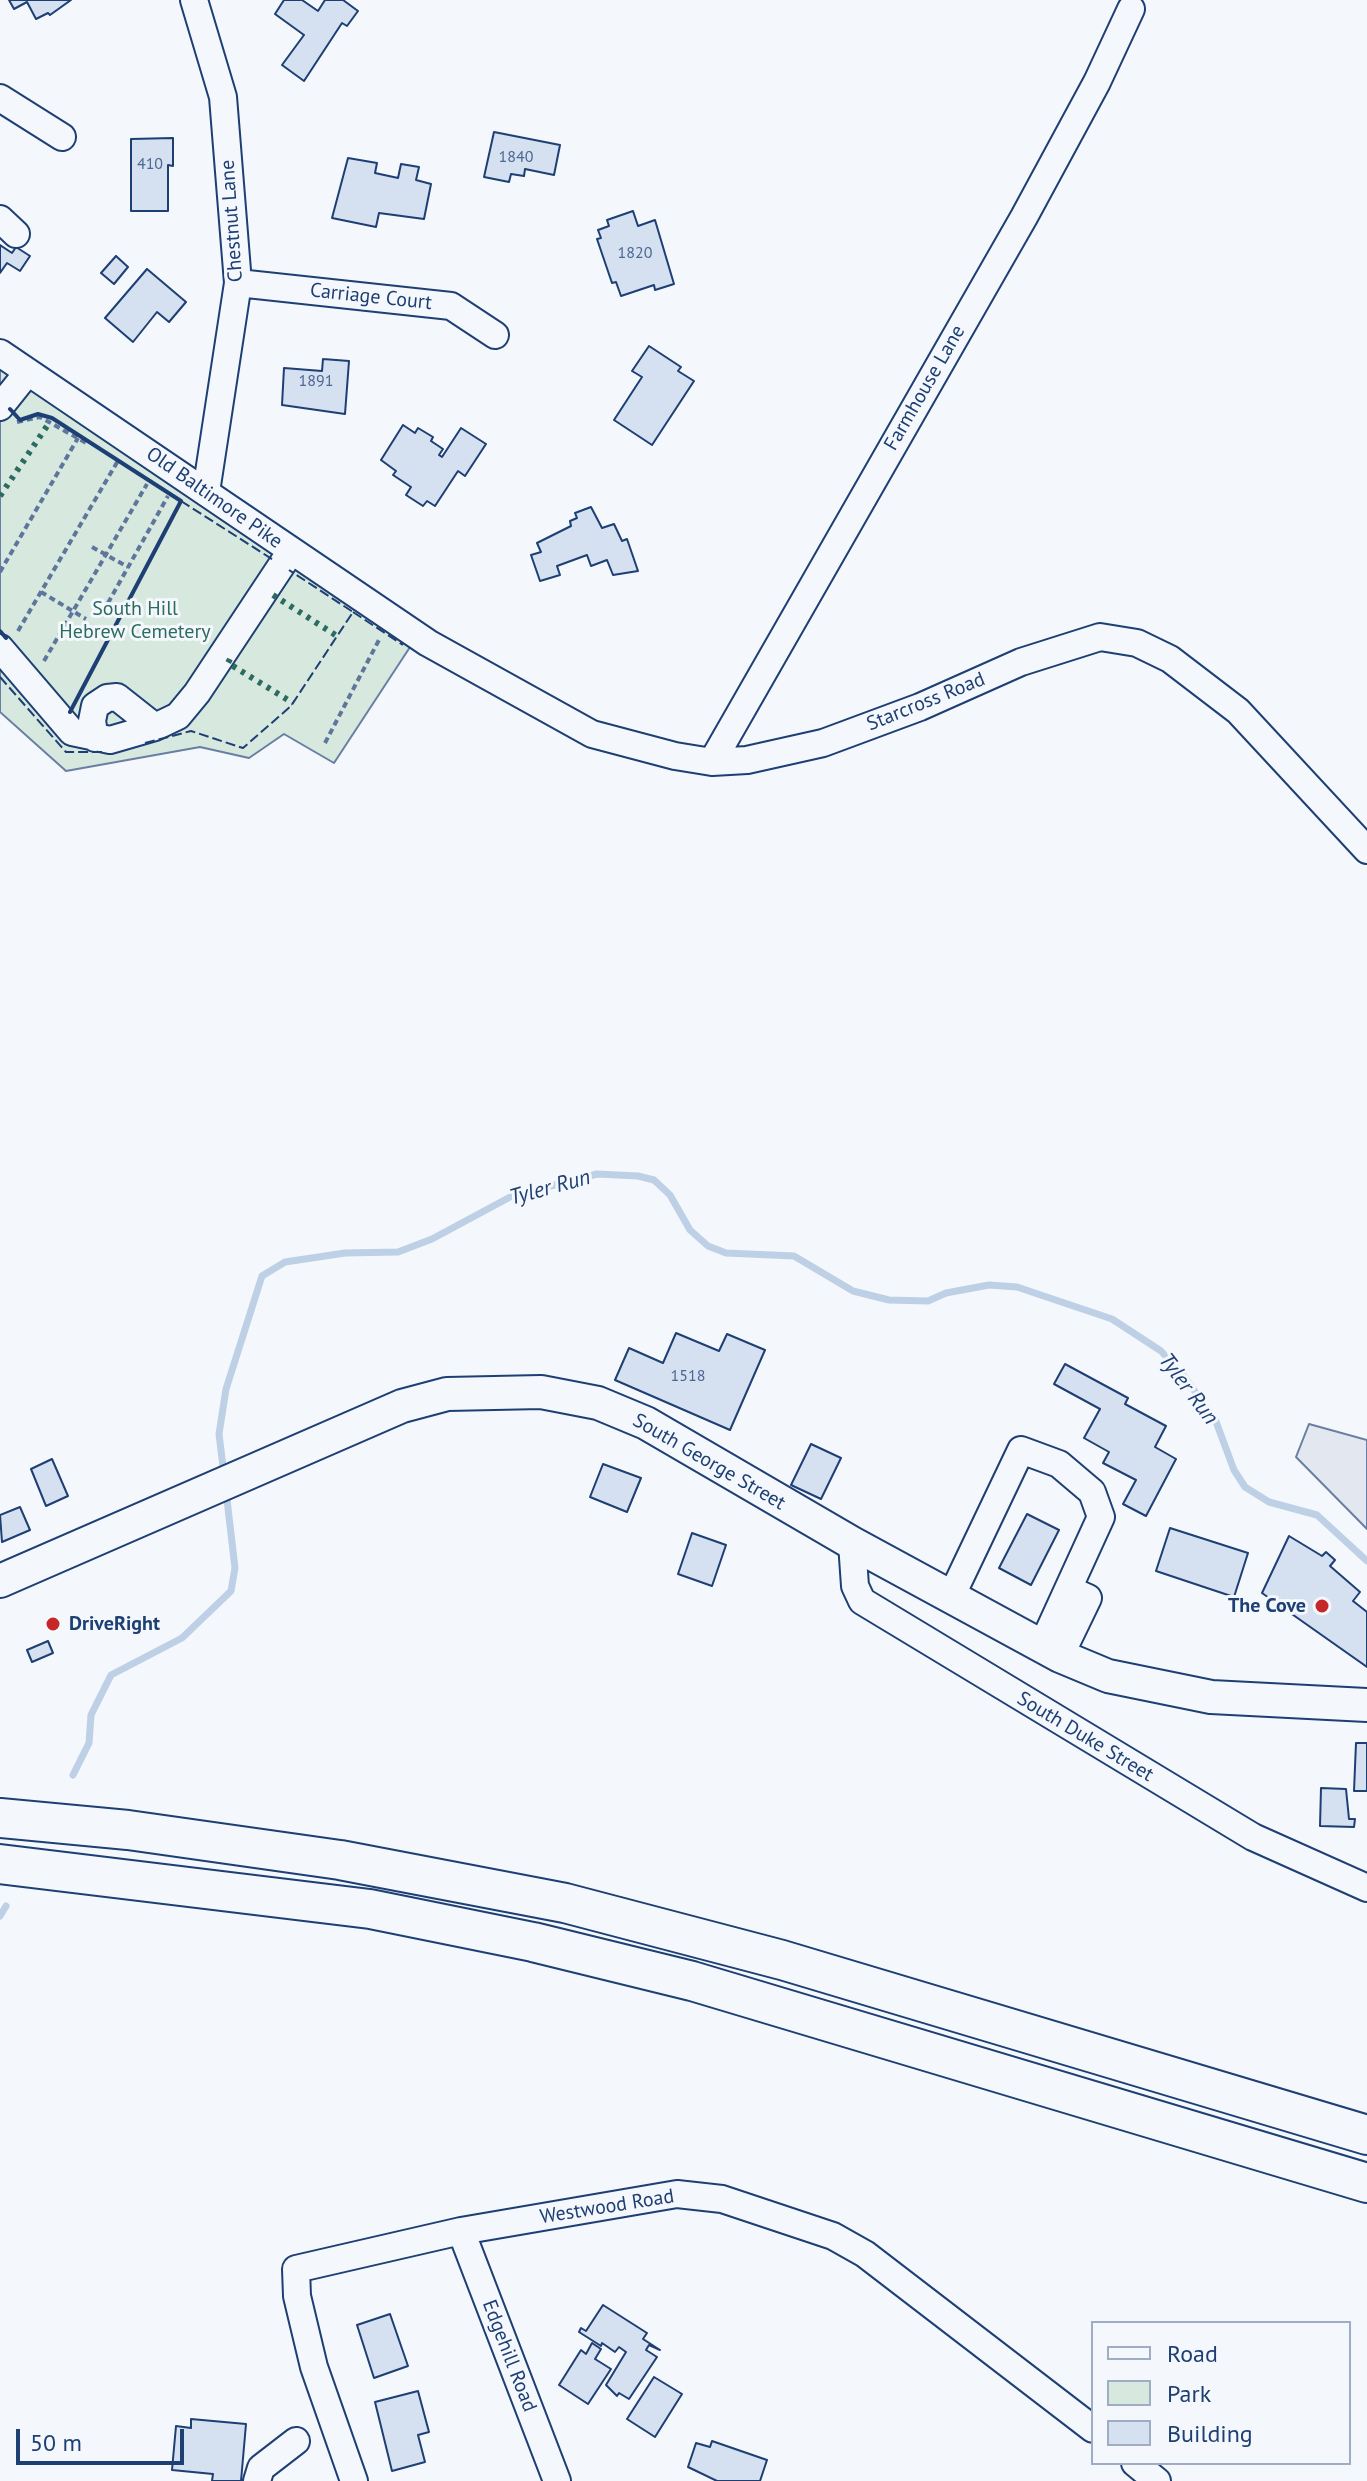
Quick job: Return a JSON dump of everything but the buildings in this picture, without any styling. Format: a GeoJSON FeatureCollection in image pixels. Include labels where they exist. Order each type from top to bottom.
{"type":"FeatureCollection","features":[{"type":"Feature","properties":{"kind":"highway"},"geometry":{"type":"LineString","coordinates":[[0,1818],[128,1830],[352,1862],[565,1903],[782,1960],[1367,2135]]}},
{"type":"Feature","properties":{"kind":"highway"},"geometry":{"type":"LineString","coordinates":[[0,1864],[370,1909],[533,1942],[692,1981],[1367,2183]]}},
{"type":"Feature","properties":{"kind":"main road","name":"South George Street"},"geometry":{"type":"LineString","coordinates":[[0,1581],[402,1406],[447,1394],[541,1392],[598,1403],[646,1423],[852,1543],[1051,1651],[1108,1676],[1196,1694],[1367,1705]]}},
{"type":"Feature","properties":{"kind":"street","name":"Chestnut Lane"},"geometry":{"type":"LineString","coordinates":[[194,0],[223,97],[238,283],[206,492]]}},
{"type":"Feature","properties":{"kind":"street","name":"Farmhouse Lane"},"geometry":{"type":"LineString","coordinates":[[712,762],[1024,217],[1097,82],[1131,9]]}},
{"type":"Feature","properties":{"kind":"street"},"geometry":{"type":"LineString","coordinates":[[0,98],[62,137]]}},
{"type":"Feature","properties":{"kind":"street","name":"Carriage Court"},"geometry":{"type":"LineString","coordinates":[[238,283],[451,306],[495,335]]}},
{"type":"Feature","properties":{"kind":"street","name":"Old Baltimore Pike"},"geometry":{"type":"LineString","coordinates":[[0,353],[28,372],[123,451],[206,492],[428,643]]}},
{"type":"Feature","properties":{"kind":"street"},"geometry":{"type":"LineString","coordinates":[[1,407],[28,372]]}},
{"type":"Feature","properties":{"kind":"street"},"geometry":{"type":"LineString","coordinates":[[3,650],[72,732],[110,740],[155,727],[178,716],[197,693],[291,551]]}},
{"type":"Feature","properties":{"kind":"street","name":"Starcross Road"},"geometry":{"type":"LineString","coordinates":[[428,643],[592,734],[712,762],[747,760],[823,743],[920,707],[1021,662],[1100,637],[1137,643],[1170,659],[1238,711],[1367,850]]}},
{"type":"Feature","properties":{"kind":"street"},"geometry":{"type":"LineString","coordinates":[[95,738],[92,721],[95,706],[107,698],[117,697],[155,727]]}},
{"type":"Feature","properties":{"kind":"street"},"geometry":{"type":"LineString","coordinates":[[951,1597],[1021,1450],[1059,1464],[1092,1492],[1101,1517],[1079,1594],[1051,1651]]}},
{"type":"Feature","properties":{"kind":"street","name":"South Duke Street"},"geometry":{"type":"LineString","coordinates":[[852,1543],[855,1586],[862,1601],[1253,1837],[1367,1888]]}},
{"type":"Feature","properties":{"kind":"street","name":"Westwood Road"},"geometry":{"type":"LineString","coordinates":[[354,2481],[314,2367],[297,2296],[296,2269],[461,2231],[677,2194],[722,2199],[833,2236],[865,2254],[1091,2427]]}},
{"type":"Feature","properties":{"kind":"street","name":"Edgehill Road"},"geometry":{"type":"LineString","coordinates":[[461,2231],[557,2481]]}},
{"type":"Feature","properties":{"kind":"street"},"geometry":{"type":"LineString","coordinates":[[257,2481],[261,2468],[296,2441]]}},
{"type":"Feature","properties":{"kind":"street"},"geometry":{"type":"LineString","coordinates":[[1137,2465],[1157,2481]]}},
{"type":"Feature","properties":{"kind":"path"},"geometry":{"type":"LineString","coordinates":[[1,407],[19,423],[40,417],[91,446]]}},
{"type":"Feature","properties":{"kind":"path"},"geometry":{"type":"LineString","coordinates":[[0,572],[78,438]]}},
{"type":"Feature","properties":{"kind":"path"},"geometry":{"type":"LineString","coordinates":[[123,451],[127,470]]}},
{"type":"Feature","properties":{"kind":"path"},"geometry":{"type":"LineString","coordinates":[[3,650],[41,592],[123,451]]}},
{"type":"Feature","properties":{"kind":"path"},"geometry":{"type":"LineString","coordinates":[[137,477],[177,502]]}},
{"type":"Feature","properties":{"kind":"path"},"geometry":{"type":"LineString","coordinates":[[40,669],[147,484]]}},
{"type":"Feature","properties":{"kind":"path"},"geometry":{"type":"LineString","coordinates":[[108,603],[168,496]]}},
{"type":"Feature","properties":{"kind":"path"},"geometry":{"type":"LineString","coordinates":[[92,547],[129,568]]}},
{"type":"Feature","properties":{"kind":"path"},"geometry":{"type":"LineString","coordinates":[[41,592],[86,619]]}},
{"type":"Feature","properties":{"kind":"path"},"geometry":{"type":"LineString","coordinates":[[325,743],[390,618]]}},
{"type":"Feature","properties":{"kind":"green space","name":"South Hill Hebrew Cemetery"},"geometry":{"type":"Polygon","coordinates":[[[0,366],[414,641],[334,763],[284,734],[249,758],[200,747],[66,771],[0,712],[0,366]]]}},
{"type":"Feature","properties":{"kind":"shaded area"},"geometry":{"type":"Polygon","coordinates":[[[1309,1424],[1367,1440],[1367,1529],[1296,1457],[1309,1424]]]}},
{"type":"Feature","properties":{"kind":"waterway","name":"Tyler Run"},"geometry":{"type":"LineString","coordinates":[[224,1475],[219,1434],[226,1389],[262,1276],[285,1262],[345,1253],[398,1252],[432,1239],[512,1196],[597,1174],[638,1176],[654,1180],[670,1195],[690,1230],[708,1246],[726,1253],[794,1256],[853,1291],[889,1300],[928,1301],[946,1293],[989,1285],[1017,1287],[1112,1319],[1161,1351],[1183,1375],[1215,1419],[1234,1470],[1245,1487],[1269,1502],[1317,1515],[1367,1561]]}},
{"type":"Feature","properties":{"kind":"waterway","name":"Tyler Run"},"geometry":{"type":"LineString","coordinates":[[73,1775],[89,1743],[91,1715],[111,1675],[182,1638],[231,1591],[235,1568],[226,1491]]}},
{"type":"Feature","properties":{"kind":"waterway","name":"Tyler Run"},"geometry":{"type":"LineString","coordinates":[[0,1916],[6,1906]]}},
{"type":"Feature","properties":{"kind":"hedge"},"geometry":{"type":"LineString","coordinates":[[0,496],[47,426]]}},
{"type":"Feature","properties":{"kind":"hedge"},"geometry":{"type":"LineString","coordinates":[[273,595],[337,636]]}},
{"type":"Feature","properties":{"kind":"hedge"},"geometry":{"type":"LineString","coordinates":[[230,659],[228,663],[293,703]]}},
{"type":"Feature","properties":{"kind":"fence"},"geometry":{"type":"LineString","coordinates":[[181,501],[275,561]]}},
{"type":"Feature","properties":{"kind":"fence"},"geometry":{"type":"LineString","coordinates":[[145,743],[191,731],[243,748],[291,706],[353,612],[289,570]]}},
{"type":"Feature","properties":{"kind":"fence"},"geometry":{"type":"LineString","coordinates":[[353,612],[403,645]]}},
{"type":"Feature","properties":{"kind":"fence"},"geometry":{"type":"LineString","coordinates":[[0,677],[66,752],[102,752]]}},
{"type":"Feature","properties":{"kind":"wall"},"geometry":{"type":"LineString","coordinates":[[10,409],[20,420],[38,414],[52,418],[181,501],[70,712]]}},
{"type":"Feature","properties":{"kind":"wall"},"geometry":{"type":"LineString","coordinates":[[0,631],[6,638]]}},
{"type":"Feature","properties":{"kind":"place","name":"The Cove"},"geometry":{"type":"Point","coordinates":[1322,1606]}},
{"type":"Feature","properties":{"kind":"place","name":"DriveRight"},"geometry":{"type":"Point","coordinates":[53,1624]}}]}
